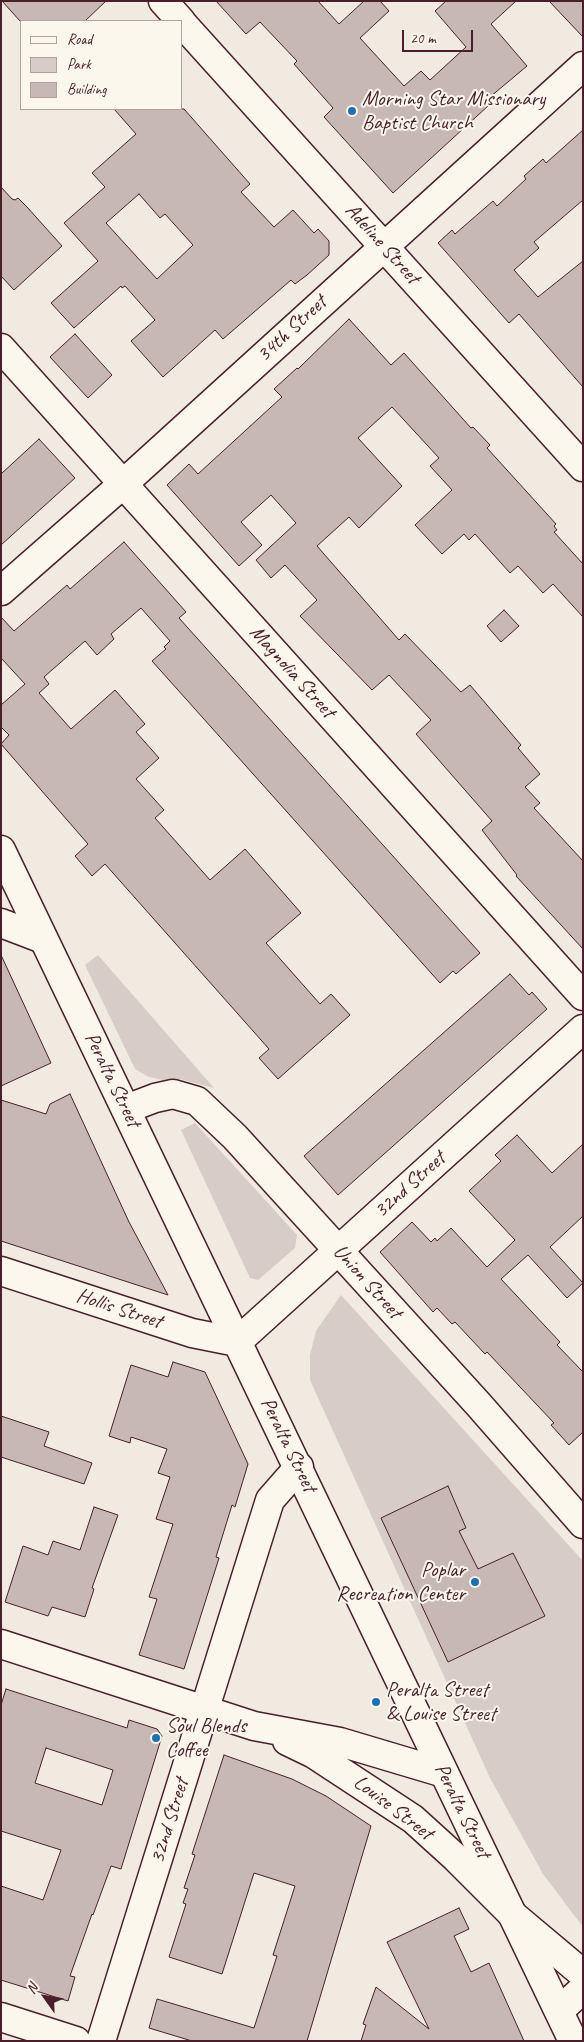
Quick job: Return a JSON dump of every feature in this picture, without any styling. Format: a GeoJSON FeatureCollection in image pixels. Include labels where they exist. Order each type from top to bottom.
{"type":"FeatureCollection","features":[{"type":"Feature","properties":{"kind":"street","name":"Adeline Street"},"geometry":{"type":"LineString","coordinates":[[162,1],[179,20]]}},
{"type":"Feature","properties":{"kind":"street","name":"Adeline Street"},"geometry":{"type":"LineString","coordinates":[[182,23],[583,467]]}},
{"type":"Feature","properties":{"kind":"street","name":"34th Street"},"geometry":{"type":"LineString","coordinates":[[1,591],[123,484],[583,66]]}},
{"type":"Feature","properties":{"kind":"street","name":"Magnolia Street"},"geometry":{"type":"LineString","coordinates":[[1,348],[583,996]]}},
{"type":"Feature","properties":{"kind":"street","name":"Peralta Street"},"geometry":{"type":"LineString","coordinates":[[1,850],[299,1467],[573,2041]]}},
{"type":"Feature","properties":{"kind":"street"},"geometry":{"type":"LineString","coordinates":[[1,923],[44,939]]}},
{"type":"Feature","properties":{"kind":"street","name":"32nd Street"},"geometry":{"type":"LineString","coordinates":[[237,1342],[583,1029]]}},
{"type":"Feature","properties":{"kind":"street","name":"Union Street"},"geometry":{"type":"LineString","coordinates":[[126,1110],[155,1098],[173,1094],[197,1101],[236,1136],[583,1524]]}},
{"type":"Feature","properties":{"kind":"street","name":"Hollis Street"},"geometry":{"type":"LineString","coordinates":[[1,1270],[192,1333],[237,1342]]}},
{"type":"Feature","properties":{"kind":"street","name":"32nd Street"},"geometry":{"type":"LineString","coordinates":[[101,2041],[270,1500],[299,1467]]}},
{"type":"Feature","properties":{"kind":"street","name":"Louise Street"},"geometry":{"type":"LineString","coordinates":[[1,1644],[254,1726],[340,1742],[444,1773]]}},
{"type":"Feature","properties":{"kind":"street","name":"Louise Street"},"geometry":{"type":"LineString","coordinates":[[254,1726],[314,1754],[413,1819],[456,1858],[514,1916]]}},
{"type":"Feature","properties":{"kind":"street"},"geometry":{"type":"LineString","coordinates":[[514,1916],[583,1974]]}},
{"type":"Feature","properties":{"kind":"street"},"geometry":{"type":"LineString","coordinates":[[559,2011],[583,1989]]}},
{"type":"Feature","properties":{"kind":"street"},"geometry":{"type":"LineString","coordinates":[[1,2017],[76,2041]]}},
{"type":"Feature","properties":{"kind":"green space"},"geometry":{"type":"Polygon","coordinates":[[[98,955],[214,1088],[180,1079],[163,1080],[149,1077],[135,1069],[85,965],[98,955]]]}},
{"type":"Feature","properties":{"kind":"green space"},"geometry":{"type":"Polygon","coordinates":[[[195,1123],[297,1235],[295,1248],[258,1280],[250,1278],[181,1130],[195,1123]]]}},
{"type":"Feature","properties":{"kind":"green space"},"geometry":{"type":"Polygon","coordinates":[[[341,1295],[583,1561],[583,1927],[543,1874],[490,1778],[310,1380],[310,1355],[316,1331],[341,1295]]]}},
{"type":"Feature","properties":{"kind":"building"},"geometry":{"type":"Polygon","coordinates":[[[2,1],[106,1],[86,20],[20,21],[2,1]]]}},
{"type":"Feature","properties":{"kind":"building"},"geometry":{"type":"Polygon","coordinates":[[[216,1],[318,1],[339,24],[364,1],[380,1],[389,11],[360,38],[404,86],[421,71],[430,80],[466,47],[435,11],[446,1],[516,1],[491,24],[527,66],[484,102],[488,106],[393,193],[324,117],[333,108],[294,64],[297,61],[260,22],[246,34],[216,1]]]}},
{"type":"Feature","properties":{"kind":"building"},"geometry":{"type":"Polygon","coordinates":[[[549,1],[583,1],[583,37],[549,1]]]}},
{"type":"Feature","properties":{"kind":"building"},"geometry":{"type":"Polygon","coordinates":[[[184,109],[250,184],[241,192],[274,227],[293,210],[314,233],[318,229],[329,241],[329,255],[295,284],[291,280],[223,339],[215,330],[163,377],[131,341],[155,320],[125,286],[122,288],[121,286],[74,328],[51,303],[98,261],[64,223],[105,187],[92,173],[136,134],[115,110],[184,109]],[[139,194],[106,223],[157,279],[193,245],[165,214],[160,218],[139,194]]]}},
{"type":"Feature","properties":{"kind":"building"},"geometry":{"type":"Polygon","coordinates":[[[583,130],[583,200],[534,242],[539,248],[514,270],[538,297],[583,261],[583,387],[519,314],[509,323],[438,243],[452,230],[455,234],[493,201],[497,206],[526,179],[524,176],[543,159],[546,163],[583,130]]]}},
{"type":"Feature","properties":{"kind":"building"},"geometry":{"type":"Polygon","coordinates":[[[1,187],[12,199],[18,198],[62,246],[14,290],[1,276],[1,187]]]}},
{"type":"Feature","properties":{"kind":"building"},"geometry":{"type":"Polygon","coordinates":[[[349,319],[391,365],[404,353],[471,428],[473,427],[490,445],[487,448],[556,524],[554,526],[557,530],[554,532],[583,564],[583,617],[553,584],[543,593],[518,566],[510,573],[475,534],[469,540],[464,534],[442,554],[415,525],[452,490],[430,466],[439,458],[392,407],[358,438],[402,486],[359,528],[349,517],[317,546],[399,640],[405,634],[461,692],[470,685],[521,745],[518,748],[540,774],[525,787],[540,803],[534,808],[583,861],[583,949],[516,876],[482,830],[492,821],[416,734],[431,720],[389,675],[372,690],[300,616],[317,600],[285,565],[271,578],[256,560],[296,523],[271,495],[241,522],[262,545],[239,566],[167,485],[189,464],[198,474],[282,397],[274,389],[298,369],[349,319]]]}},
{"type":"Feature","properties":{"kind":"building"},"geometry":{"type":"Polygon","coordinates":[[[75,334],[112,375],[88,398],[50,357],[75,334]]]}},
{"type":"Feature","properties":{"kind":"building"},"geometry":{"type":"Polygon","coordinates":[[[39,439],[75,478],[1,545],[1,474],[39,439]]]}},
{"type":"Feature","properties":{"kind":"building"},"geometry":{"type":"Polygon","coordinates":[[[124,542],[186,612],[179,618],[480,953],[456,974],[453,971],[440,983],[152,661],[166,649],[164,647],[170,641],[141,608],[111,634],[114,639],[97,655],[85,641],[44,677],[49,684],[39,693],[71,729],[115,690],[145,724],[136,732],[159,758],[136,779],[164,810],[155,818],[210,880],[245,849],[301,913],[266,943],[320,1004],[331,994],[350,1015],[278,1079],[259,1058],[269,1049],[105,864],[92,876],[75,856],[88,844],[1,744],[9,735],[1,727],[1,705],[25,684],[1,658],[1,617],[14,631],[67,585],[70,589],[124,542]]]}},
{"type":"Feature","properties":{"kind":"building"},"geometry":{"type":"Polygon","coordinates":[[[504,610],[519,626],[501,642],[487,626],[504,610]]]}},
{"type":"Feature","properties":{"kind":"building"},"geometry":{"type":"Polygon","coordinates":[[[1,955],[51,1063],[1,1086],[1,955]]]}},
{"type":"Feature","properties":{"kind":"building"},"geometry":{"type":"Polygon","coordinates":[[[510,974],[529,995],[532,992],[547,1009],[338,1195],[304,1156],[510,974]]]}},
{"type":"Feature","properties":{"kind":"building"},"geometry":{"type":"Polygon","coordinates":[[[70,1094],[129,1222],[168,1295],[1,1241],[1,1100],[46,1114],[50,1104],[70,1094]]]}},
{"type":"Feature","properties":{"kind":"building"},"geometry":{"type":"Polygon","coordinates":[[[517,1135],[552,1173],[583,1144],[583,1216],[550,1247],[583,1283],[567,1298],[528,1255],[501,1279],[560,1342],[557,1345],[583,1372],[583,1432],[569,1445],[551,1425],[554,1423],[487,1352],[485,1354],[455,1322],[452,1324],[437,1308],[433,1312],[380,1252],[412,1222],[431,1242],[435,1238],[437,1241],[451,1228],[487,1267],[515,1240],[469,1191],[501,1161],[495,1155],[517,1135]]]}},
{"type":"Feature","properties":{"kind":"building"},"geometry":{"type":"Polygon","coordinates":[[[173,1362],[205,1372],[248,1464],[235,1507],[232,1505],[216,1557],[219,1558],[184,1669],[139,1655],[157,1599],[149,1597],[173,1524],[156,1519],[170,1477],[158,1473],[167,1449],[131,1437],[130,1443],[109,1436],[131,1365],[168,1377],[173,1362]]]}},
{"type":"Feature","properties":{"kind":"building"},"geometry":{"type":"Polygon","coordinates":[[[1,1416],[49,1432],[44,1446],[92,1463],[84,1484],[1,1457],[1,1416]]]}},
{"type":"Feature","properties":{"kind":"building","name":"Poplar Recreation Center"},"geometry":{"type":"Polygon","coordinates":[[[448,1486],[466,1528],[459,1531],[478,1569],[513,1553],[545,1616],[448,1662],[381,1518],[448,1486]]]}},
{"type":"Feature","properties":{"kind":"building"},"geometry":{"type":"Polygon","coordinates":[[[94,1507],[118,1515],[92,1588],[94,1589],[85,1617],[52,1607],[48,1616],[5,1602],[23,1546],[48,1555],[53,1541],[80,1550],[94,1507]]]}},
{"type":"Feature","properties":{"kind":"building"},"geometry":{"type":"Polygon","coordinates":[[[6,1689],[127,1728],[129,1720],[157,1729],[162,1736],[121,1869],[111,1866],[70,1976],[75,1977],[68,2001],[1,1980],[1,1886],[43,1900],[61,1850],[1,1831],[1,1705],[6,1689]],[[46,1748],[35,1783],[102,1805],[113,1770],[46,1748]]]}},
{"type":"Feature","properties":{"kind":"building"},"geometry":{"type":"Polygon","coordinates":[[[224,1755],[292,1779],[326,1796],[371,1826],[307,2041],[192,2041],[149,2028],[157,1999],[254,2028],[277,1956],[273,1955],[295,1886],[254,1873],[222,1974],[169,1957],[186,1904],[183,1903],[188,1889],[184,1888],[195,1855],[192,1854],[224,1755]]]}},
{"type":"Feature","properties":{"kind":"building"},"geometry":{"type":"Polygon","coordinates":[[[459,1908],[469,1929],[454,1936],[471,1972],[489,1963],[524,2041],[361,2041],[366,2025],[363,2024],[376,1987],[429,2029],[387,1942],[459,1908]]]}},
{"type":"Feature","properties":{"kind":"place","name":"Morning Star Missionary Baptist Church"},"geometry":{"type":"Point","coordinates":[352,111]}},
{"type":"Feature","properties":{"kind":"place","name":"Poplar Recreation Center"},"geometry":{"type":"Point","coordinates":[475,1582]}},
{"type":"Feature","properties":{"kind":"place","name":"Peralta Street & Louise Street"},"geometry":{"type":"Point","coordinates":[376,1702]}},
{"type":"Feature","properties":{"kind":"place","name":"Soul Blends Coffee"},"geometry":{"type":"Point","coordinates":[156,1738]}}]}
